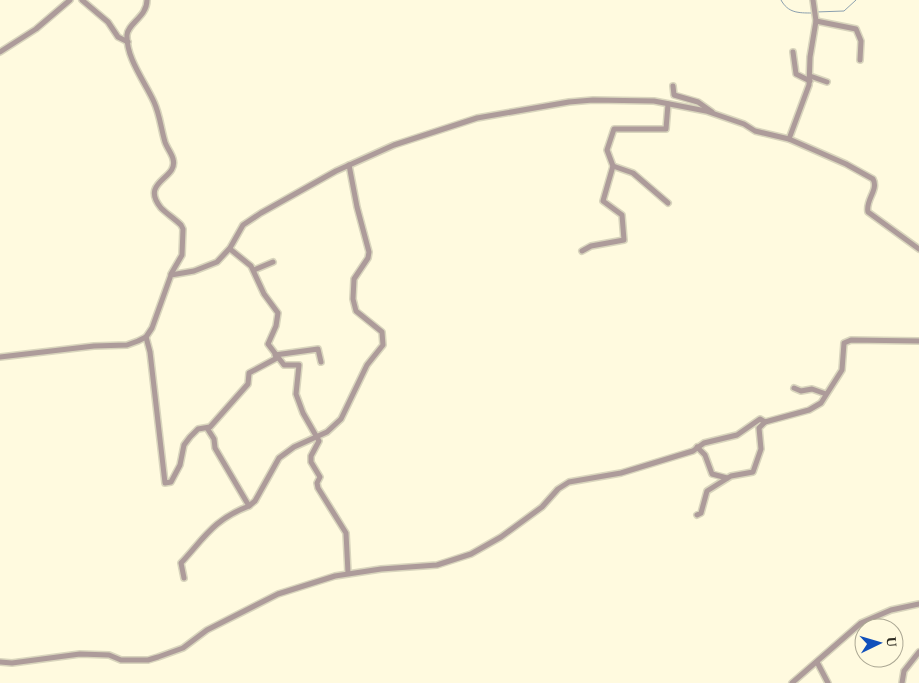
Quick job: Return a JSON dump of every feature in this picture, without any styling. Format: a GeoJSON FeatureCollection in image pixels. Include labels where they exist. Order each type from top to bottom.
{"type":"FeatureCollection","features":[{"type":"Feature","properties":{"kind":"street"},"geometry":{"type":"LineString","coordinates":[[0,52],[36,29],[70,0]]}},
{"type":"Feature","properties":{"kind":"street"},"geometry":{"type":"LineString","coordinates":[[82,0],[108,22],[118,37],[128,42]]}},
{"type":"Feature","properties":{"kind":"street"},"geometry":{"type":"LineString","coordinates":[[0,357],[127,344],[146,337],[152,328],[171,275],[182,255],[183,229],[159,205],[154,191],[157,183],[171,171],[173,159],[165,142],[158,111],[135,64],[128,42],[127,33],[140,19],[147,7],[147,0]]}},
{"type":"Feature","properties":{"kind":"street"},"geometry":{"type":"LineString","coordinates":[[790,139],[802,110],[810,78],[811,47],[816,21],[813,0]]}},
{"type":"Feature","properties":{"kind":"street"},"geometry":{"type":"LineString","coordinates":[[816,21],[856,28],[860,41],[860,60]]}},
{"type":"Feature","properties":{"kind":"street"},"geometry":{"type":"LineString","coordinates":[[793,52],[796,74],[827,82]]}},
{"type":"Feature","properties":{"kind":"street"},"geometry":{"type":"LineString","coordinates":[[673,86],[674,95],[698,102],[714,114]]}},
{"type":"Feature","properties":{"kind":"street"},"geometry":{"type":"LineString","coordinates":[[171,275],[210,266],[223,257],[230,249],[243,225],[284,199],[349,165],[404,141],[492,114],[594,100],[668,104],[714,114],[744,124],[755,131],[790,139],[846,164],[871,178],[875,184],[867,208],[868,212],[919,249]]}},
{"type":"Feature","properties":{"kind":"street"},"geometry":{"type":"LineString","coordinates":[[582,251],[590,246],[624,240],[622,215],[603,201],[613,166],[607,150],[612,130],[666,129],[668,104]]}},
{"type":"Feature","properties":{"kind":"street"},"geometry":{"type":"LineString","coordinates":[[184,578],[182,563],[188,554],[217,522],[255,501],[279,458],[294,447],[328,432],[341,419],[367,365],[383,345],[382,332],[356,311],[353,299],[354,279],[368,258],[368,252],[349,165]]}},
{"type":"Feature","properties":{"kind":"street"},"geometry":{"type":"LineString","coordinates":[[613,166],[633,173],[668,203]]}},
{"type":"Feature","properties":{"kind":"street"},"geometry":{"type":"LineString","coordinates":[[230,249],[248,262],[254,270],[264,294],[278,313],[276,326],[268,342],[276,356],[284,365],[299,365],[296,394],[303,413],[319,443],[311,456],[311,462],[320,477],[317,483],[318,488],[346,533],[345,564],[348,573]]}},
{"type":"Feature","properties":{"kind":"street"},"geometry":{"type":"LineString","coordinates":[[254,270],[274,262]]}},
{"type":"Feature","properties":{"kind":"street"},"geometry":{"type":"LineString","coordinates":[[146,337],[150,352],[165,483],[171,482],[175,477],[184,445],[190,437],[198,429],[207,428],[248,384],[249,373],[276,356],[318,349],[321,362]]}},
{"type":"Feature","properties":{"kind":"street"},"geometry":{"type":"LineString","coordinates":[[697,515],[701,513],[707,491],[727,478],[754,470],[761,450],[760,428],[765,422],[809,410],[821,403],[842,370],[844,343],[847,341],[919,340]]}},
{"type":"Feature","properties":{"kind":"street"},"geometry":{"type":"LineString","coordinates":[[794,388],[801,391],[812,389],[826,394]]}},
{"type":"Feature","properties":{"kind":"street"},"geometry":{"type":"LineString","coordinates":[[0,662],[86,654],[109,655],[121,660],[148,660],[183,648],[207,630],[268,598],[348,573],[437,565],[459,559],[501,537],[542,507],[558,489],[569,482],[622,474],[694,451],[704,443],[738,435],[760,419],[765,422]]}},
{"type":"Feature","properties":{"kind":"street"},"geometry":{"type":"LineString","coordinates":[[207,428],[214,439],[215,448],[249,506]]}},
{"type":"Feature","properties":{"kind":"street"},"geometry":{"type":"LineString","coordinates":[[697,447],[705,455],[712,474],[727,478]]}},
{"type":"Feature","properties":{"kind":"street"},"geometry":{"type":"LineString","coordinates":[[792,683],[861,623],[884,612],[919,604]]}},
{"type":"Feature","properties":{"kind":"street"},"geometry":{"type":"LineString","coordinates":[[902,683],[904,670],[919,652]]}},
{"type":"Feature","properties":{"kind":"street"},"geometry":{"type":"LineString","coordinates":[[817,662],[828,683]]}},
{"type":"Feature","properties":{"kind":"waterway"},"geometry":{"type":"LineString","coordinates":[[781,0],[790,10],[812,13]]}},
{"type":"Feature","properties":{"kind":"waterway"},"geometry":{"type":"LineString","coordinates":[[816,12],[844,11],[856,0]]}}]}
